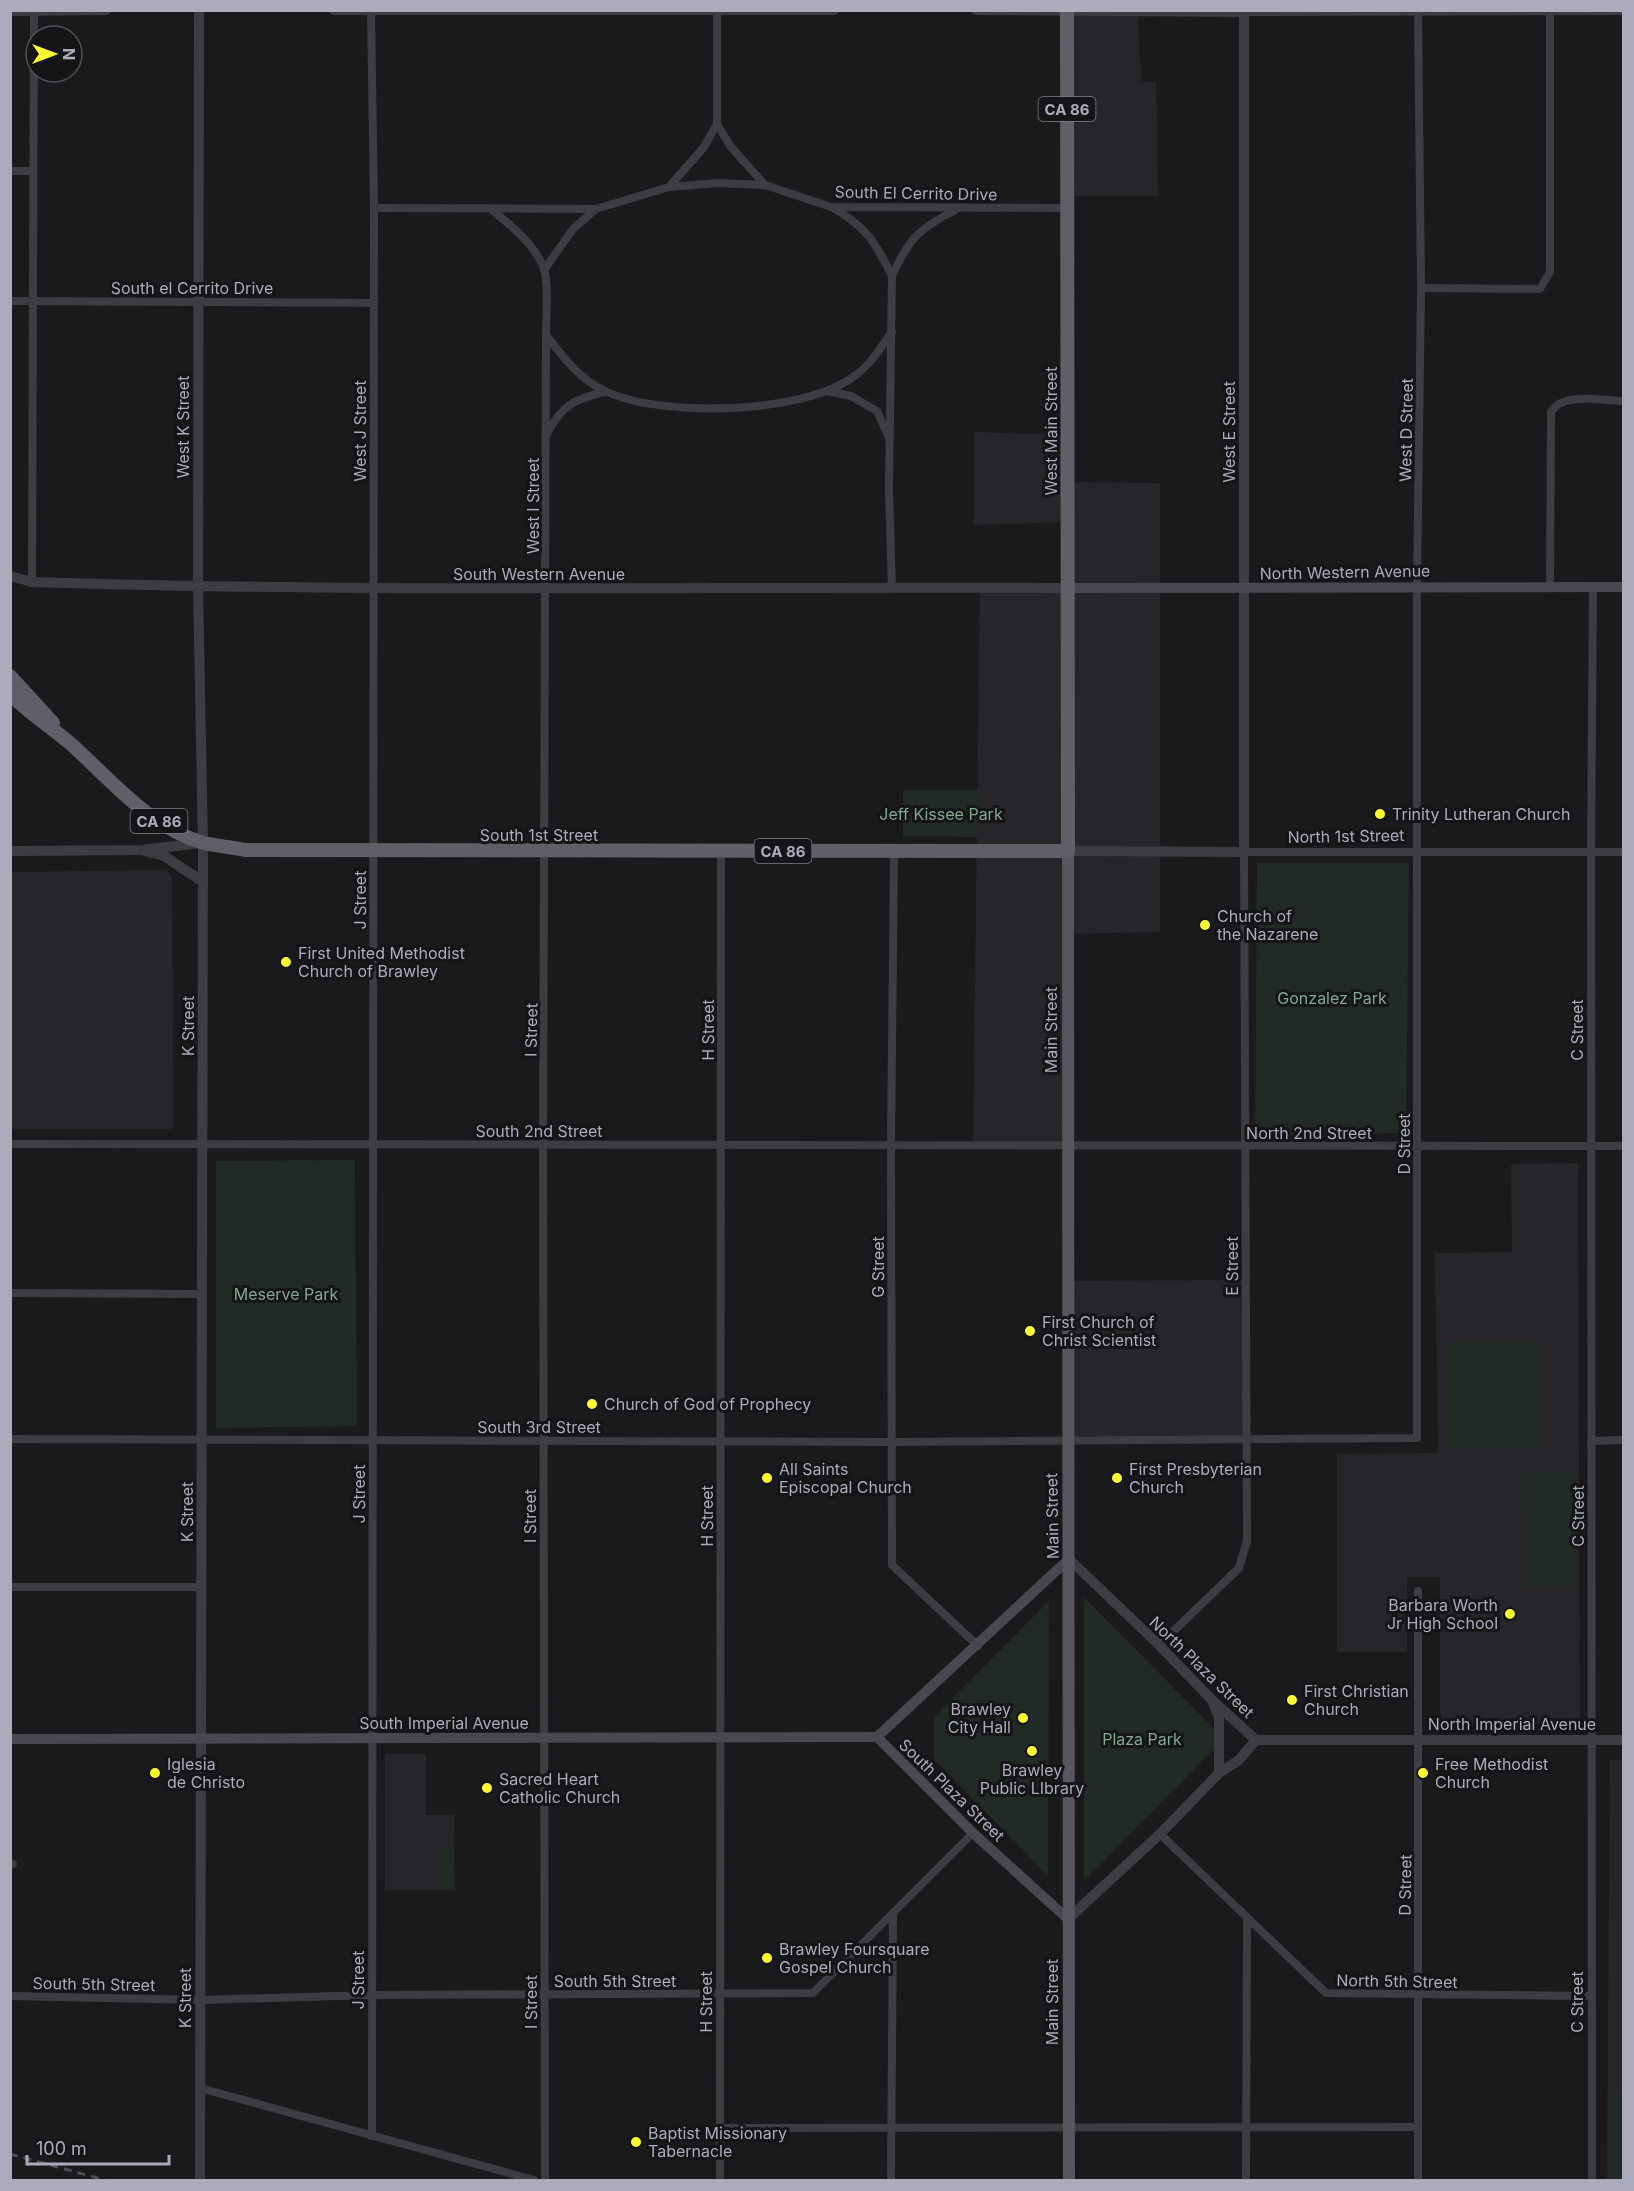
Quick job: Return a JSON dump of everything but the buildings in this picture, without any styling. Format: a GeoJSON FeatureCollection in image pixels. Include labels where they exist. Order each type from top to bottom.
{"type":"FeatureCollection","features":[{"type":"Feature","properties":{"kind":"highway","name":"West Main Street"},"geometry":{"type":"LineString","coordinates":[[1067,11],[1068,851]]}},
{"type":"Feature","properties":{"kind":"highway","name":"CA 86"},"geometry":{"type":"LineString","coordinates":[[10,676],[69,743]]}},
{"type":"Feature","properties":{"kind":"highway","name":"CA 86"},"geometry":{"type":"LineString","coordinates":[[10,694],[25,709],[69,743],[136,804],[171,830],[203,843]]}},
{"type":"Feature","properties":{"kind":"highway","name":"South 1st Street"},"geometry":{"type":"LineString","coordinates":[[203,843],[245,850],[373,852],[1068,851]]}},
{"type":"Feature","properties":{"kind":"main road","name":"North Western Avenue"},"geometry":{"type":"LineString","coordinates":[[1067,588],[1623,587]]}},
{"type":"Feature","properties":{"kind":"main road","name":"Main Street"},"geometry":{"type":"LineString","coordinates":[[1068,851],[1069,2181]]}},
{"type":"Feature","properties":{"kind":"main road","name":"South Plaza Street"},"geometry":{"type":"LineString","coordinates":[[1068,1919],[974,1833],[877,1737],[978,1646],[1069,1559]]}},
{"type":"Feature","properties":{"kind":"main road","name":"South Imperial Avenue"},"geometry":{"type":"LineString","coordinates":[[10,1739],[877,1737]]}},
{"type":"Feature","properties":{"kind":"street"},"geometry":{"type":"LineString","coordinates":[[10,11],[106,10]]}},
{"type":"Feature","properties":{"kind":"street","name":"West K Street"},"geometry":{"type":"LineString","coordinates":[[199,10],[198,587],[203,843]]}},
{"type":"Feature","properties":{"kind":"street"},"geometry":{"type":"LineString","coordinates":[[333,10],[834,10]]}},
{"type":"Feature","properties":{"kind":"street"},"geometry":{"type":"LineString","coordinates":[[976,10],[1244,12],[1623,10]]}},
{"type":"Feature","properties":{"kind":"street"},"geometry":{"type":"LineString","coordinates":[[32,582],[34,11]]}},
{"type":"Feature","properties":{"kind":"street","name":"West J Street"},"geometry":{"type":"LineString","coordinates":[[371,11],[374,208],[373,852]]}},
{"type":"Feature","properties":{"kind":"street"},"geometry":{"type":"LineString","coordinates":[[669,187],[704,147],[717,124],[717,11]]}},
{"type":"Feature","properties":{"kind":"street","name":"West D Street"},"geometry":{"type":"LineString","coordinates":[[1417,850],[1417,586],[1421,288],[1418,11]]}},
{"type":"Feature","properties":{"kind":"street"},"geometry":{"type":"LineString","coordinates":[[1421,288],[1540,289],[1550,272],[1550,11]]}},
{"type":"Feature","properties":{"kind":"street","name":"West E Street"},"geometry":{"type":"LineString","coordinates":[[1244,12],[1244,852]]}},
{"type":"Feature","properties":{"kind":"street"},"geometry":{"type":"LineString","coordinates":[[717,124],[731,147],[765,185]]}},
{"type":"Feature","properties":{"kind":"street"},"geometry":{"type":"LineString","coordinates":[[10,171],[33,171]]}},
{"type":"Feature","properties":{"kind":"street","name":"South El Cerrito Drive"},"geometry":{"type":"LineString","coordinates":[[374,208],[596,209],[669,187],[718,183],[765,185],[831,207],[957,209],[1067,207]]}},
{"type":"Feature","properties":{"kind":"street"},"geometry":{"type":"LineString","coordinates":[[831,207],[864,229],[878,247],[892,276]]}},
{"type":"Feature","properties":{"kind":"street"},"geometry":{"type":"LineString","coordinates":[[491,209],[513,227],[531,248],[544,270],[573,229],[596,209]]}},
{"type":"Feature","properties":{"kind":"street"},"geometry":{"type":"LineString","coordinates":[[892,588],[892,276],[902,254],[925,226],[957,209]]}},
{"type":"Feature","properties":{"kind":"street","name":"West I Street"},"geometry":{"type":"LineString","coordinates":[[544,270],[547,590],[546,851]]}},
{"type":"Feature","properties":{"kind":"street","name":"South el Cerrito Drive"},"geometry":{"type":"LineString","coordinates":[[10,301],[374,303]]}},
{"type":"Feature","properties":{"kind":"street"},"geometry":{"type":"LineString","coordinates":[[546,335],[562,356],[584,378],[605,392],[674,408],[716,410],[748,407],[826,391],[853,378],[873,359],[892,332]]}},
{"type":"Feature","properties":{"kind":"street"},"geometry":{"type":"LineString","coordinates":[[826,391],[851,396],[877,411],[891,442]]}},
{"type":"Feature","properties":{"kind":"street"},"geometry":{"type":"LineString","coordinates":[[546,435],[557,414],[579,398],[605,392]]}},
{"type":"Feature","properties":{"kind":"street"},"geometry":{"type":"LineString","coordinates":[[1550,586],[1550,420],[1555,405],[1567,399],[1623,401]]}},
{"type":"Feature","properties":{"kind":"street","name":"South Western Avenue"},"geometry":{"type":"LineString","coordinates":[[10,576],[32,582],[198,587],[547,590],[1067,588]]}},
{"type":"Feature","properties":{"kind":"street","name":"C Street"},"geometry":{"type":"LineString","coordinates":[[1592,2181],[1591,852],[1593,586]]}},
{"type":"Feature","properties":{"kind":"street","name":"South 1st Street"},"geometry":{"type":"LineString","coordinates":[[10,851],[142,850],[203,843]]}},
{"type":"Feature","properties":{"kind":"street","name":"K Street"},"geometry":{"type":"LineString","coordinates":[[200,2181],[203,843]]}},
{"type":"Feature","properties":{"kind":"street"},"geometry":{"type":"LineString","coordinates":[[142,850],[164,856],[203,882]]}},
{"type":"Feature","properties":{"kind":"street","name":"D Street"},"geometry":{"type":"LineString","coordinates":[[1417,850],[1418,1438]]}},
{"type":"Feature","properties":{"kind":"street","name":"I Street"},"geometry":{"type":"LineString","coordinates":[[545,2181],[543,1144],[546,851]]}},
{"type":"Feature","properties":{"kind":"street","name":"H Street"},"geometry":{"type":"LineString","coordinates":[[720,2181],[722,851]]}},
{"type":"Feature","properties":{"kind":"street","name":"North 1st Street"},"geometry":{"type":"LineString","coordinates":[[1068,851],[1623,852]]}},
{"type":"Feature","properties":{"kind":"street","name":"J Street"},"geometry":{"type":"LineString","coordinates":[[372,2136],[373,852]]}},
{"type":"Feature","properties":{"kind":"street","name":"G Street"},"geometry":{"type":"LineString","coordinates":[[894,852],[891,1145],[892,1565],[978,1646]]}},
{"type":"Feature","properties":{"kind":"street","name":"E Street"},"geometry":{"type":"LineString","coordinates":[[1159,1645],[1239,1568],[1247,1541],[1244,852]]}},
{"type":"Feature","properties":{"kind":"street","name":"South 2nd Street"},"geometry":{"type":"LineString","coordinates":[[10,1144],[1068,1145]]}},
{"type":"Feature","properties":{"kind":"street","name":"North 2nd Street"},"geometry":{"type":"LineString","coordinates":[[1068,1145],[1623,1146]]}},
{"type":"Feature","properties":{"kind":"street"},"geometry":{"type":"LineString","coordinates":[[10,1293],[202,1294]]}},
{"type":"Feature","properties":{"kind":"street","name":"South 3rd Street"},"geometry":{"type":"LineString","coordinates":[[10,1439],[892,1442],[1418,1438]]}},
{"type":"Feature","properties":{"kind":"street"},"geometry":{"type":"LineString","coordinates":[[1591,1441],[1623,1440]]}},
{"type":"Feature","properties":{"kind":"street","name":"North Plaza Street"},"geometry":{"type":"LineString","coordinates":[[1068,1919],[1160,1834],[1219,1773],[1239,1760],[1256,1740],[1212,1700],[1159,1645],[1069,1559]]}},
{"type":"Feature","properties":{"kind":"street"},"geometry":{"type":"LineString","coordinates":[[10,1587],[201,1587]]}},
{"type":"Feature","properties":{"kind":"street","name":"D Street"},"geometry":{"type":"LineString","coordinates":[[1418,1591],[1418,2181]]}},
{"type":"Feature","properties":{"kind":"street"},"geometry":{"type":"LineString","coordinates":[[1212,1700],[1219,1718],[1219,1773]]}},
{"type":"Feature","properties":{"kind":"street","name":"North Imperial Avenue"},"geometry":{"type":"LineString","coordinates":[[1256,1740],[1623,1740]]}},
{"type":"Feature","properties":{"kind":"street","name":"South 5th Street"},"geometry":{"type":"LineString","coordinates":[[10,1996],[200,2000],[372,1995],[813,1994],[974,1833]]}},
{"type":"Feature","properties":{"kind":"street","name":"North 5th Street"},"geometry":{"type":"LineString","coordinates":[[1160,1834],[1326,1994],[1591,1996]]}},
{"type":"Feature","properties":{"kind":"street"},"geometry":{"type":"LineString","coordinates":[[891,2181],[892,1917]]}},
{"type":"Feature","properties":{"kind":"street"},"geometry":{"type":"LineString","coordinates":[[1246,2181],[1247,1918]]}},
{"type":"Feature","properties":{"kind":"street"},"geometry":{"type":"LineString","coordinates":[[200,2088],[534,2181]]}},
{"type":"Feature","properties":{"kind":"street"},"geometry":{"type":"LineString","coordinates":[[721,2128],[1418,2127]]}},
{"type":"Feature","properties":{"kind":"shaded area"},"geometry":{"type":"Polygon","coordinates":[[[1066,11],[1138,11],[1141,82],[1156,82],[1158,196],[1067,196],[1066,11]]]}},
{"type":"Feature","properties":{"kind":"shaded area"},"geometry":{"type":"Polygon","coordinates":[[[974,432],[1067,435],[1068,482],[1160,483],[1160,932],[1067,934],[1068,1145],[973,1145],[980,588],[1067,588],[1067,522],[974,525],[974,432]]]}},
{"type":"Feature","properties":{"kind":"shaded area"},"geometry":{"type":"Polygon","coordinates":[[[167,870],[172,877],[173,1129],[11,1129],[11,872],[167,870]]]}},
{"type":"Feature","properties":{"kind":"shaded area","name":"Barbara Worth Jr High School"},"geometry":{"type":"Polygon","coordinates":[[[1578,1163],[1580,1723],[1440,1724],[1440,1577],[1407,1577],[1407,1652],[1337,1652],[1337,1454],[1438,1453],[1435,1253],[1512,1252],[1511,1164],[1578,1163]]]}},
{"type":"Feature","properties":{"kind":"shaded area"},"geometry":{"type":"Polygon","coordinates":[[[1245,1280],[1246,1441],[1068,1441],[1068,1281],[1245,1280]]]}},
{"type":"Feature","properties":{"kind":"shaded area"},"geometry":{"type":"Polygon","coordinates":[[[385,1754],[426,1754],[426,1815],[454,1815],[455,1890],[385,1890],[385,1754]]]}},
{"type":"Feature","properties":{"kind":"shaded area"},"geometry":{"type":"Polygon","coordinates":[[[1610,1760],[1623,1760],[1624,2180],[1607,2180],[1610,1760]]]}},
{"type":"Feature","properties":{"kind":"green space","name":"Jeff Kissee Park"},"geometry":{"type":"Polygon","coordinates":[[[903,790],[979,790],[978,837],[903,836],[903,790]]]}},
{"type":"Feature","properties":{"kind":"green space","name":"Gonzalez Park"},"geometry":{"type":"Polygon","coordinates":[[[1257,863],[1409,863],[1406,1133],[1255,1136],[1257,863]]]}},
{"type":"Feature","properties":{"kind":"green space","name":"Meserve Park"},"geometry":{"type":"Polygon","coordinates":[[[355,1160],[357,1426],[216,1428],[216,1161],[355,1160]]]}},
{"type":"Feature","properties":{"kind":"green space"},"geometry":{"type":"Polygon","coordinates":[[[1445,1340],[1542,1340],[1542,1449],[1445,1449],[1445,1340]]]}},
{"type":"Feature","properties":{"kind":"green space"},"geometry":{"type":"Polygon","coordinates":[[[1522,1471],[1575,1471],[1576,1585],[1523,1586],[1522,1471]]]}},
{"type":"Feature","properties":{"kind":"green space","name":"Plaza Park"},"geometry":{"type":"Polygon","coordinates":[[[1084,1597],[1224,1739],[1084,1881],[1084,1597]]]}},
{"type":"Feature","properties":{"kind":"green space"},"geometry":{"type":"Polygon","coordinates":[[[1049,1601],[1048,1876],[934,1759],[934,1717],[1049,1601]]]}},
{"type":"Feature","properties":{"kind":"green space"},"geometry":{"type":"Polygon","coordinates":[[[438,1848],[453,1848],[453,1888],[438,1888],[438,1848]]]}},
{"type":"Feature","properties":{"kind":"green space"},"geometry":{"type":"Polygon","coordinates":[[[1609,2092],[1623,2092],[1623,2180],[1609,2180],[1609,2092]]]}},
{"type":"Feature","properties":{"kind":"railway"},"geometry":{"type":"LineString","coordinates":[[10,2154],[105,2180]]}},
{"type":"Feature","properties":{"kind":"place","name":"Trinity Lutheran Church"},"geometry":{"type":"Point","coordinates":[1380,814]}},
{"type":"Feature","properties":{"kind":"place","name":"Church of the Nazarene"},"geometry":{"type":"Point","coordinates":[1205,925]}},
{"type":"Feature","properties":{"kind":"place","name":"First United Methodist Church of Brawley"},"geometry":{"type":"Point","coordinates":[286,962]}},
{"type":"Feature","properties":{"kind":"place","name":"First Church of Christ Scientist"},"geometry":{"type":"Point","coordinates":[1030,1331]}},
{"type":"Feature","properties":{"kind":"place","name":"Church of God of Prophecy"},"geometry":{"type":"Point","coordinates":[592,1404]}},
{"type":"Feature","properties":{"kind":"place","name":"All Saints Episcopal Church"},"geometry":{"type":"Point","coordinates":[767,1478]}},
{"type":"Feature","properties":{"kind":"place","name":"First Presbyterian Church"},"geometry":{"type":"Point","coordinates":[1117,1478]}},
{"type":"Feature","properties":{"kind":"place","name":"Barbara Worth Jr High School"},"geometry":{"type":"Point","coordinates":[1510,1614]}},
{"type":"Feature","properties":{"kind":"place","name":"First Christian Church"},"geometry":{"type":"Point","coordinates":[1292,1700]}},
{"type":"Feature","properties":{"kind":"place","name":"Brawley City Hall"},"geometry":{"type":"Point","coordinates":[1023,1718]}},
{"type":"Feature","properties":{"kind":"place","name":"Brawley Public LIbrary"},"geometry":{"type":"Point","coordinates":[1032,1751]}},
{"type":"Feature","properties":{"kind":"place","name":"Iglesia de Christo"},"geometry":{"type":"Point","coordinates":[155,1773]}},
{"type":"Feature","properties":{"kind":"place","name":"Free Methodist Church"},"geometry":{"type":"Point","coordinates":[1423,1773]}},
{"type":"Feature","properties":{"kind":"place","name":"Sacred Heart Catholic Church"},"geometry":{"type":"Point","coordinates":[487,1788]}},
{"type":"Feature","properties":{"kind":"place","name":"Brawley Foursquare Gospel Church"},"geometry":{"type":"Point","coordinates":[767,1958]}},
{"type":"Feature","properties":{"kind":"place","name":"Baptist Missionary Tabernacle"},"geometry":{"type":"Point","coordinates":[636,2142]}}]}
